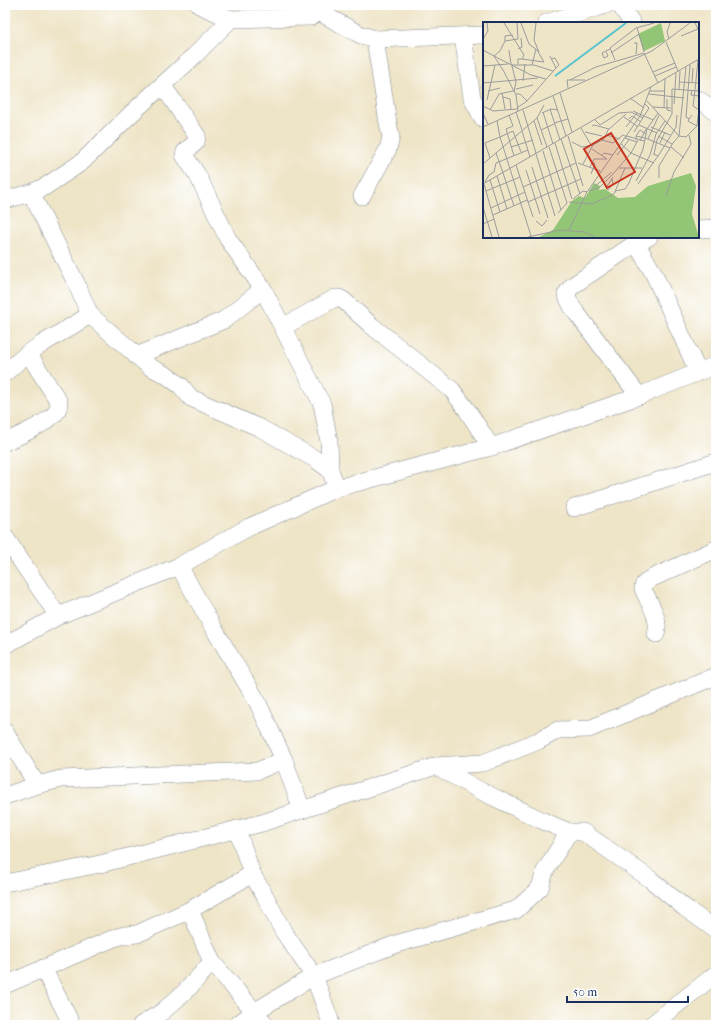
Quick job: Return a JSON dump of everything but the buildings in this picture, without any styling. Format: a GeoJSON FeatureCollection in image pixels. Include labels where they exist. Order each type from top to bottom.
{"type":"FeatureCollection","features":[{"type":"Feature","properties":{"kind":"street"},"geometry":{"type":"LineString","coordinates":[[199,5],[231,19],[313,11],[319,12],[361,36],[375,39],[483,35]]}},
{"type":"Feature","properties":{"kind":"street"},"geometry":{"type":"LineString","coordinates":[[549,22],[606,5]]}},
{"type":"Feature","properties":{"kind":"street"},"geometry":{"type":"LineString","coordinates":[[620,5],[631,22]]}},
{"type":"Feature","properties":{"kind":"street"},"geometry":{"type":"LineString","coordinates":[[5,200],[31,193],[65,174],[82,162],[133,112],[163,86],[231,19]]}},
{"type":"Feature","properties":{"kind":"street"},"geometry":{"type":"LineString","coordinates":[[464,36],[472,98],[483,118]]}},
{"type":"Feature","properties":{"kind":"street"},"geometry":{"type":"LineString","coordinates":[[362,196],[388,149],[391,137],[375,39]]}},
{"type":"Feature","properties":{"kind":"street"},"geometry":{"type":"LineString","coordinates":[[163,86],[197,136],[196,142],[185,152],[184,155],[198,176],[228,239],[263,289],[322,404],[329,441],[330,470],[337,488]]}},
{"type":"Feature","properties":{"kind":"street"},"geometry":{"type":"LineString","coordinates":[[699,100],[716,112]]}},
{"type":"Feature","properties":{"kind":"street"},"geometry":{"type":"LineString","coordinates":[[31,193],[76,283],[90,315],[150,367],[166,375],[181,386],[191,398],[260,428],[315,459],[330,470]]}},
{"type":"Feature","properties":{"kind":"street"},"geometry":{"type":"LineString","coordinates":[[699,229],[716,228]]}},
{"type":"Feature","properties":{"kind":"street"},"geometry":{"type":"LineString","coordinates":[[639,396],[572,307],[566,294],[572,286],[643,240],[654,274],[698,372]]}},
{"type":"Feature","properties":{"kind":"street"},"geometry":{"type":"LineString","coordinates":[[136,356],[224,320],[263,289]]}},
{"type":"Feature","properties":{"kind":"street"},"geometry":{"type":"LineString","coordinates":[[283,327],[335,298],[343,300],[372,326],[452,390],[468,410],[491,447]]}},
{"type":"Feature","properties":{"kind":"street"},"geometry":{"type":"LineString","coordinates":[[5,373],[28,353],[90,315]]}},
{"type":"Feature","properties":{"kind":"street"},"geometry":{"type":"LineString","coordinates":[[5,442],[42,423],[56,413],[58,407],[59,402],[28,353]]}},
{"type":"Feature","properties":{"kind":"street"},"geometry":{"type":"LineString","coordinates":[[5,645],[58,616],[179,566],[249,527],[337,488],[491,447],[639,396],[716,365]]}},
{"type":"Feature","properties":{"kind":"street"},"geometry":{"type":"LineString","coordinates":[[574,508],[716,462]]}},
{"type":"Feature","properties":{"kind":"street"},"geometry":{"type":"LineString","coordinates":[[5,538],[58,616]]}},
{"type":"Feature","properties":{"kind":"street"},"geometry":{"type":"LineString","coordinates":[[656,634],[658,630],[657,622],[655,614],[642,589],[644,584],[650,579],[716,549]]}},
{"type":"Feature","properties":{"kind":"street"},"geometry":{"type":"LineString","coordinates":[[179,566],[214,629],[257,701],[284,760],[302,810]]}},
{"type":"Feature","properties":{"kind":"street"},"geometry":{"type":"LineString","coordinates":[[5,883],[100,864],[262,823],[436,766],[483,763],[558,730],[590,729],[716,676]]}},
{"type":"Feature","properties":{"kind":"street"},"geometry":{"type":"LineString","coordinates":[[5,732],[36,784]]}},
{"type":"Feature","properties":{"kind":"street"},"geometry":{"type":"LineString","coordinates":[[5,796],[36,784],[62,779],[257,771],[284,760]]}},
{"type":"Feature","properties":{"kind":"street"},"geometry":{"type":"LineString","coordinates":[[436,766],[540,820],[569,832],[583,832],[650,879],[685,908],[716,930]]}},
{"type":"Feature","properties":{"kind":"street"},"geometry":{"type":"LineString","coordinates":[[237,829],[252,874],[283,930],[314,976],[330,1020],[330,1025]]}},
{"type":"Feature","properties":{"kind":"street"},"geometry":{"type":"LineString","coordinates":[[237,1025],[254,1012],[314,976],[396,944],[516,910],[540,888],[545,871],[569,832]]}},
{"type":"Feature","properties":{"kind":"street"},"geometry":{"type":"LineString","coordinates":[[5,985],[114,938],[137,934],[190,910],[252,874]]}},
{"type":"Feature","properties":{"kind":"street"},"geometry":{"type":"LineString","coordinates":[[190,910],[212,962],[266,1025]]}},
{"type":"Feature","properties":{"kind":"street"},"geometry":{"type":"LineString","coordinates":[[141,1025],[162,1012],[174,1002],[212,962]]}},
{"type":"Feature","properties":{"kind":"street"},"geometry":{"type":"LineString","coordinates":[[43,968],[72,1025]]}},
{"type":"Feature","properties":{"kind":"street"},"geometry":{"type":"LineString","coordinates":[[651,1025],[716,974]]}}]}
